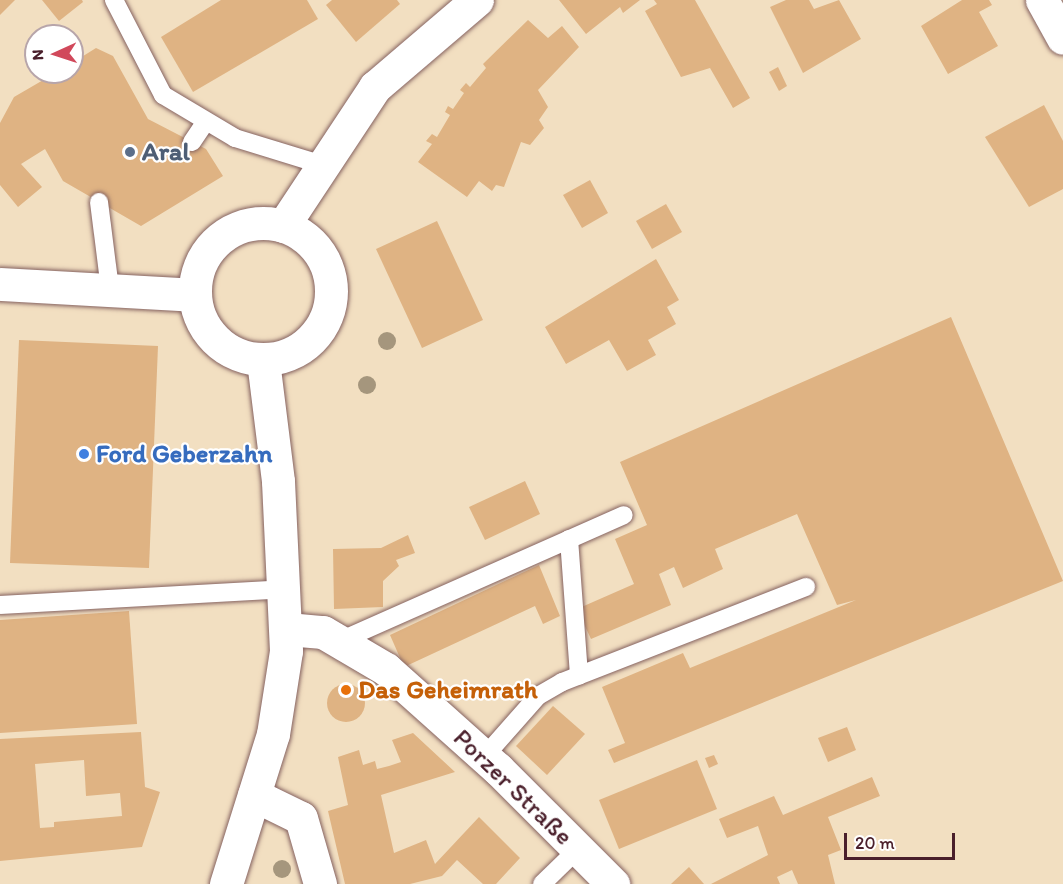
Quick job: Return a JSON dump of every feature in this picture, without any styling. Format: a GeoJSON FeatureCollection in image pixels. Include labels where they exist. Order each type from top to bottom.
{"type":"FeatureCollection","features":[{"type":"Feature","properties":{"kind":"main road"},"geometry":{"type":"LineString","coordinates":[[283,226],[320,164],[375,87],[477,0]]}},
{"type":"Feature","properties":{"kind":"main road"},"geometry":{"type":"LineString","coordinates":[[1042,0],[1063,38]]}},
{"type":"Feature","properties":{"kind":"main road"},"geometry":{"type":"LineString","coordinates":[[240,226],[283,226],[303,236],[328,269],[328,312],[303,346],[263,360],[243,357],[208,334],[194,295],[206,253],[221,237],[240,226]]}},
{"type":"Feature","properties":{"kind":"main road"},"geometry":{"type":"LineString","coordinates":[[0,284],[194,295]]}},
{"type":"Feature","properties":{"kind":"main road"},"geometry":{"type":"LineString","coordinates":[[226,884],[254,795],[282,691],[286,629],[284,589],[263,360]]}},
{"type":"Feature","properties":{"kind":"main road","name":"Porzer Straße"},"geometry":{"type":"LineString","coordinates":[[286,629],[323,632],[342,640],[386,669],[484,757],[613,884]]}},
{"type":"Feature","properties":{"kind":"main road"},"geometry":{"type":"LineString","coordinates":[[254,795],[301,818],[320,884]]}},
{"type":"Feature","properties":{"kind":"lane"},"geometry":{"type":"LineString","coordinates":[[114,0],[163,95],[235,138],[320,164]]}},
{"type":"Feature","properties":{"kind":"lane"},"geometry":{"type":"LineString","coordinates":[[192,142],[206,121]]}},
{"type":"Feature","properties":{"kind":"lane"},"geometry":{"type":"LineString","coordinates":[[99,202],[110,289]]}},
{"type":"Feature","properties":{"kind":"lane"},"geometry":{"type":"LineString","coordinates":[[0,284],[0,296]]}},
{"type":"Feature","properties":{"kind":"lane"},"geometry":{"type":"LineString","coordinates":[[342,640],[624,516]]}},
{"type":"Feature","properties":{"kind":"lane"},"geometry":{"type":"LineString","coordinates":[[569,539],[579,676]]}},
{"type":"Feature","properties":{"kind":"lane"},"geometry":{"type":"LineString","coordinates":[[484,757],[538,696],[579,676],[806,587]]}},
{"type":"Feature","properties":{"kind":"lane"},"geometry":{"type":"LineString","coordinates":[[0,605],[284,589]]}},
{"type":"Feature","properties":{"kind":"lane"},"geometry":{"type":"LineString","coordinates":[[542,884],[578,849]]}},
{"type":"Feature","properties":{"kind":"building"},"geometry":{"type":"Polygon","coordinates":[[[0,0],[15,0],[0,15],[0,0]]]}},
{"type":"Feature","properties":{"kind":"building"},"geometry":{"type":"Polygon","coordinates":[[[42,0],[82,0],[83,2],[59,21],[42,0]]]}},
{"type":"Feature","properties":{"kind":"building"},"geometry":{"type":"Polygon","coordinates":[[[221,0],[307,0],[318,19],[193,92],[161,37],[221,0]]]}},
{"type":"Feature","properties":{"kind":"building"},"geometry":{"type":"Polygon","coordinates":[[[332,0],[397,0],[400,4],[356,42],[326,5],[332,0]]]}},
{"type":"Feature","properties":{"kind":"building"},"geometry":{"type":"Polygon","coordinates":[[[559,0],[640,0],[623,13],[620,7],[586,34],[559,0]]]}},
{"type":"Feature","properties":{"kind":"building"},"geometry":{"type":"Polygon","coordinates":[[[654,0],[695,0],[750,98],[733,108],[710,68],[681,77],[645,11],[657,4],[654,0]]]}},
{"type":"Feature","properties":{"kind":"building"},"geometry":{"type":"Polygon","coordinates":[[[786,0],[809,0],[814,9],[839,0],[861,39],[803,73],[770,7],[786,0]]]}},
{"type":"Feature","properties":{"kind":"building"},"geometry":{"type":"Polygon","coordinates":[[[962,0],[989,0],[992,5],[979,12],[998,46],[948,74],[921,26],[962,0]]]}},
{"type":"Feature","properties":{"kind":"building"},"geometry":{"type":"Polygon","coordinates":[[[528,20],[548,38],[562,26],[579,47],[538,90],[548,107],[539,120],[544,128],[530,145],[521,142],[504,187],[496,185],[492,191],[479,181],[467,197],[418,162],[432,144],[426,141],[432,134],[437,137],[450,115],[445,112],[448,106],[453,109],[464,93],[460,90],[466,83],[470,87],[486,68],[483,64],[528,20]]]}},
{"type":"Feature","properties":{"kind":"building"},"geometry":{"type":"Polygon","coordinates":[[[96,48],[113,56],[148,119],[206,149],[223,176],[141,226],[63,181],[45,149],[21,164],[42,187],[18,207],[0,185],[0,123],[14,97],[36,84],[84,84],[84,56],[96,48]]]}},
{"type":"Feature","properties":{"kind":"building"},"geometry":{"type":"Polygon","coordinates":[[[778,67],[787,86],[779,91],[769,72],[778,67]]]}},
{"type":"Feature","properties":{"kind":"building"},"geometry":{"type":"Polygon","coordinates":[[[1044,105],[1063,141],[1063,189],[1029,207],[985,137],[1044,105]]]}},
{"type":"Feature","properties":{"kind":"building"},"geometry":{"type":"Polygon","coordinates":[[[590,180],[608,213],[582,228],[563,195],[590,180]]]}},
{"type":"Feature","properties":{"kind":"building"},"geometry":{"type":"Polygon","coordinates":[[[666,204],[682,232],[652,249],[636,221],[666,204]]]}},
{"type":"Feature","properties":{"kind":"building"},"geometry":{"type":"Polygon","coordinates":[[[437,221],[483,320],[422,348],[376,249],[437,221]]]}},
{"type":"Feature","properties":{"kind":"building"},"geometry":{"type":"Polygon","coordinates":[[[656,259],[679,300],[667,307],[676,324],[648,340],[656,355],[627,371],[609,340],[566,364],[545,327],[656,259]]]}},
{"type":"Feature","properties":{"kind":"building"},"geometry":{"type":"Polygon","coordinates":[[[951,317],[1063,581],[614,763],[608,750],[625,743],[602,687],[683,653],[690,668],[856,600],[837,605],[797,514],[715,549],[723,569],[683,588],[674,567],[659,574],[671,605],[591,639],[577,609],[634,584],[615,539],[647,525],[620,462],[951,317]]]}},
{"type":"Feature","properties":{"kind":"building","name":"Ford Geberzahn"},"geometry":{"type":"Polygon","coordinates":[[[19,340],[158,346],[149,568],[10,563],[19,340]]]}},
{"type":"Feature","properties":{"kind":"building"},"geometry":{"type":"Polygon","coordinates":[[[525,481],[540,514],[485,540],[469,507],[525,481]]]}},
{"type":"Feature","properties":{"kind":"building"},"geometry":{"type":"Polygon","coordinates":[[[408,535],[415,553],[396,560],[399,566],[383,581],[383,607],[334,609],[333,549],[381,548],[408,535]]]}},
{"type":"Feature","properties":{"kind":"building"},"geometry":{"type":"Polygon","coordinates":[[[539,565],[560,616],[543,624],[535,606],[404,667],[390,635],[539,565]]]}},
{"type":"Feature","properties":{"kind":"building"},"geometry":{"type":"Polygon","coordinates":[[[129,611],[137,724],[0,733],[0,620],[129,611]]]}},
{"type":"Feature","properties":{"kind":"building"},"geometry":{"type":"Polygon","coordinates":[[[346,684],[359,690],[365,703],[359,716],[346,722],[333,716],[327,703],[333,690],[346,684]]]}},
{"type":"Feature","properties":{"kind":"building"},"geometry":{"type":"Polygon","coordinates":[[[553,706],[585,734],[547,775],[516,746],[553,706]]]}},
{"type":"Feature","properties":{"kind":"building"},"geometry":{"type":"Polygon","coordinates":[[[847,727],[856,750],[828,762],[818,738],[847,727]]]}},
{"type":"Feature","properties":{"kind":"building"},"geometry":{"type":"Polygon","coordinates":[[[141,732],[145,787],[160,792],[142,847],[0,861],[0,739],[141,732]],[[84,760],[35,764],[40,828],[54,827],[54,822],[122,816],[120,793],[86,796],[84,760]]]}},
{"type":"Feature","properties":{"kind":"building"},"geometry":{"type":"Polygon","coordinates":[[[413,733],[455,772],[381,795],[394,853],[426,840],[435,864],[479,817],[520,858],[496,884],[483,884],[457,860],[442,876],[410,884],[345,884],[328,811],[348,805],[338,757],[359,750],[363,765],[375,761],[377,769],[389,766],[401,762],[392,740],[413,733]]]}},
{"type":"Feature","properties":{"kind":"building"},"geometry":{"type":"Polygon","coordinates":[[[714,755],[718,764],[709,768],[705,758],[714,755]]]}},
{"type":"Feature","properties":{"kind":"building"},"geometry":{"type":"Polygon","coordinates":[[[697,760],[717,809],[619,849],[599,800],[697,760]]]}},
{"type":"Feature","properties":{"kind":"building"},"geometry":{"type":"Polygon","coordinates":[[[872,777],[880,796],[828,817],[841,850],[828,855],[835,884],[798,884],[792,870],[777,877],[780,884],[711,884],[768,855],[758,826],[727,838],[719,819],[774,796],[783,815],[872,777]]]}},
{"type":"Feature","properties":{"kind":"building"},"geometry":{"type":"Polygon","coordinates":[[[689,867],[704,884],[671,884],[689,867]]]}},
{"type":"Feature","properties":{"kind":"place","name":"Aral"},"geometry":{"type":"Point","coordinates":[130,152]}},
{"type":"Feature","properties":{"kind":"place","name":"Ford Geberzahn"},"geometry":{"type":"Point","coordinates":[84,454]}},
{"type":"Feature","properties":{"kind":"place","name":"Das Geheimrath"},"geometry":{"type":"Point","coordinates":[346,690]}}]}
